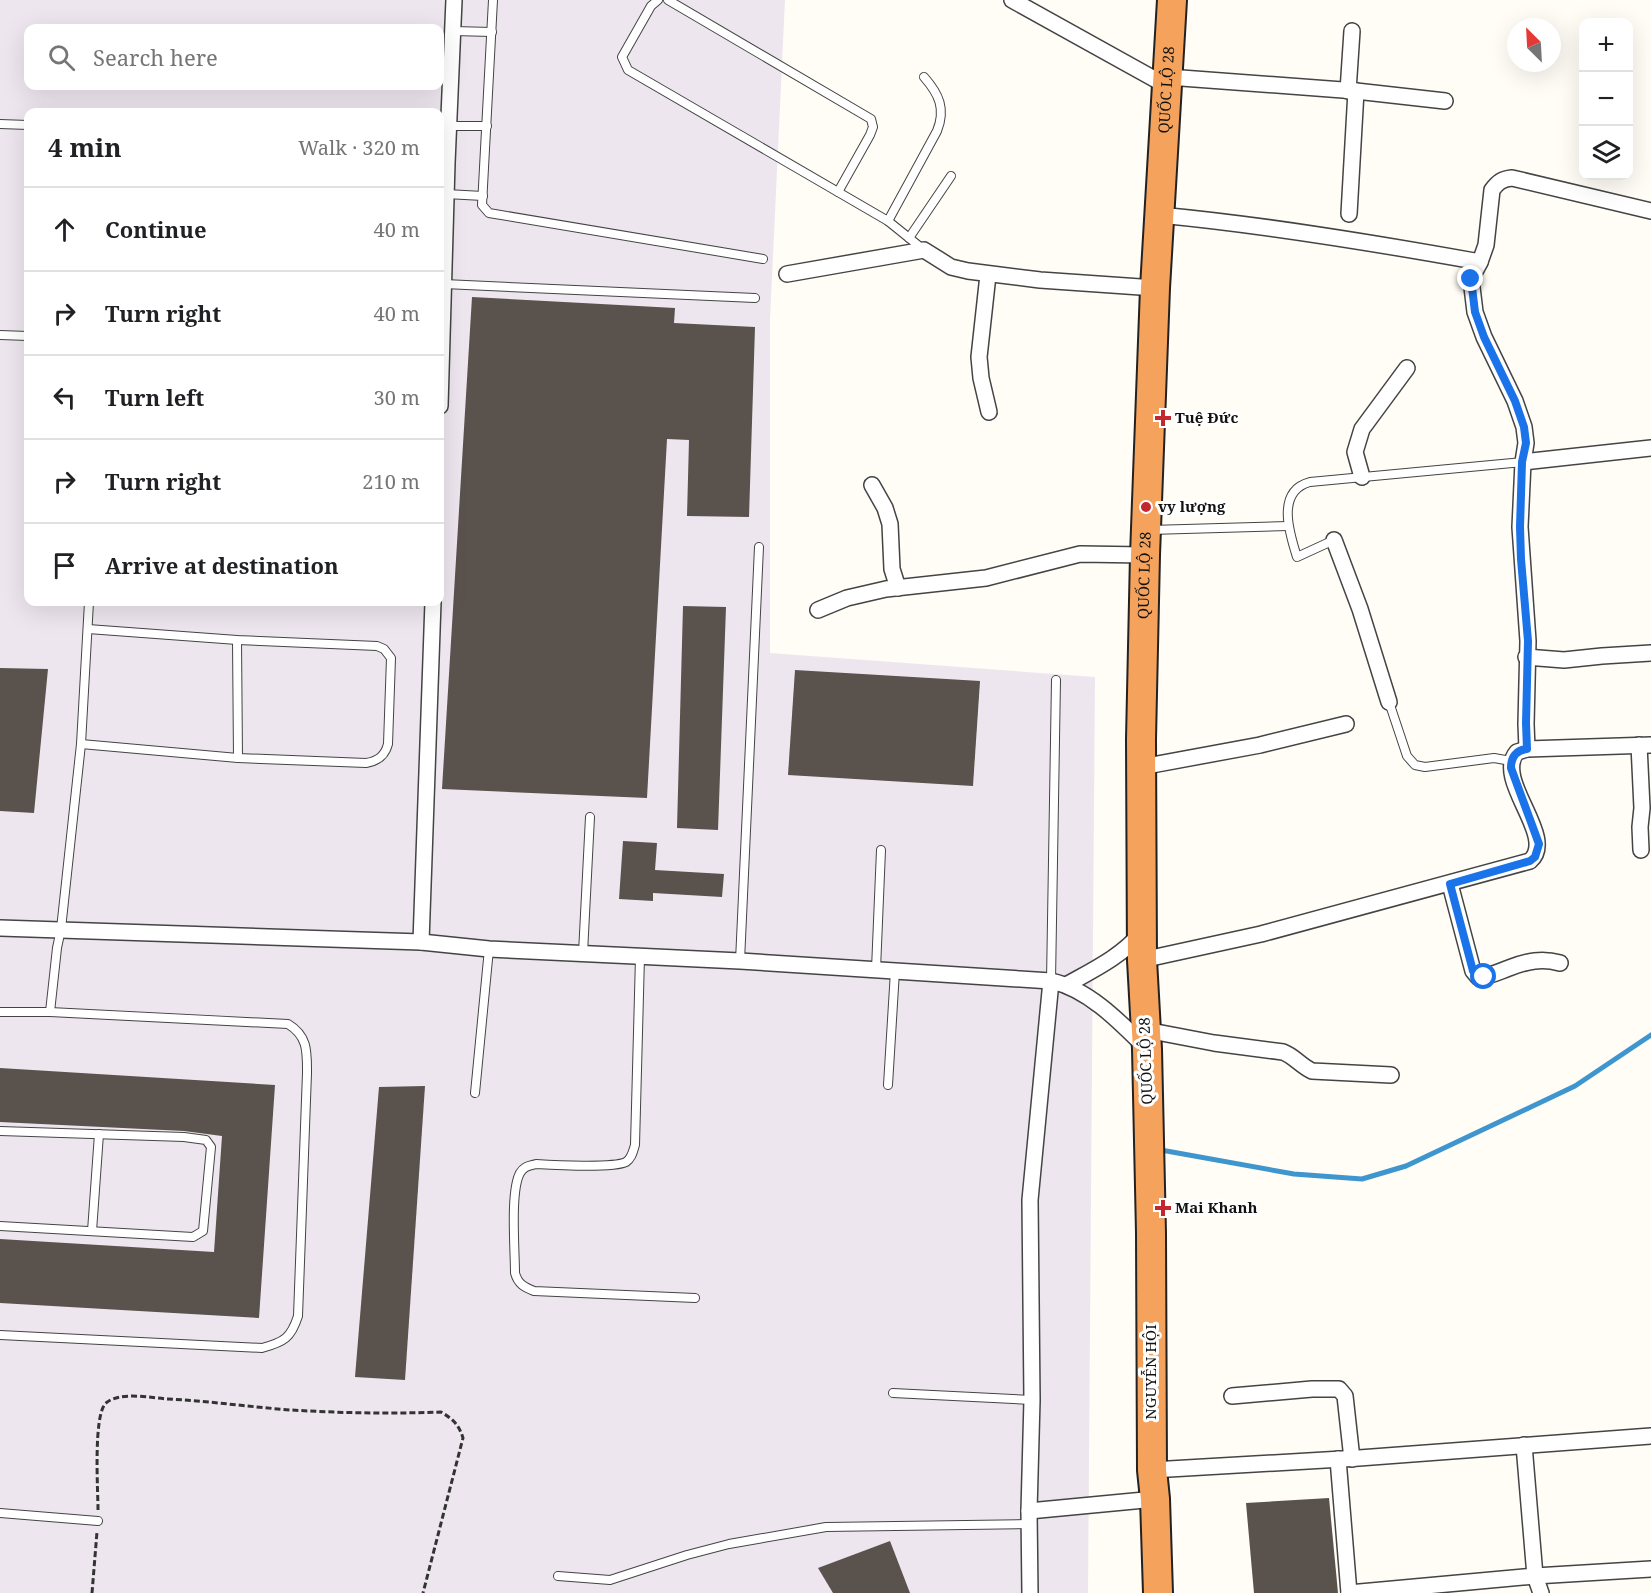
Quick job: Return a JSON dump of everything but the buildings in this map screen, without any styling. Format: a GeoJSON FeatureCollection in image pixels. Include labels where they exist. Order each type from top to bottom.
{"type":"FeatureCollection","features":[{"type":"Feature","properties":{"kind":"highway","name":"QUỐC LỘ 28"},"geometry":{"type":"LineString","coordinates":[[1149,1151],[1142,960],[1144,930],[1141,767],[1145,542],[1155,288],[1172,0]]}},
{"type":"Feature","properties":{"kind":"highway","name":"NGUYỄN HỘI"},"geometry":{"type":"LineString","coordinates":[[1149,1151],[1152,1470],[1158,1593]]}},
{"type":"Feature","properties":{"kind":"street"},"geometry":{"type":"LineString","coordinates":[[444,156],[448,126],[454,0]]}},
{"type":"Feature","properties":{"kind":"street"},"geometry":{"type":"LineString","coordinates":[[1012,0],[1167,81],[1352,91],[1445,101]]}},
{"type":"Feature","properties":{"kind":"street"},"geometry":{"type":"LineString","coordinates":[[1349,214],[1352,31]]}},
{"type":"Feature","properties":{"kind":"street"},"geometry":{"type":"LineString","coordinates":[[444,173],[446,194],[444,284]]}},
{"type":"Feature","properties":{"kind":"street"},"geometry":{"type":"LineString","coordinates":[[1527,749],[1526,657],[1528,641],[1520,538],[1522,462],[1526,443],[1524,427],[1507,383],[1484,337],[1475,312],[1471,279],[1486,245],[1492,190],[1504,179],[1512,178],[1651,211]]}},
{"type":"Feature","properties":{"kind":"street"},"geometry":{"type":"LineString","coordinates":[[1159,215],[1226,222],[1392,246],[1480,262]]}},
{"type":"Feature","properties":{"kind":"street"},"geometry":{"type":"LineString","coordinates":[[787,274],[924,250],[951,267],[988,275],[1155,288]]}},
{"type":"Feature","properties":{"kind":"street"},"geometry":{"type":"LineString","coordinates":[[988,275],[979,357],[989,412]]}},
{"type":"Feature","properties":{"kind":"street"},"geometry":{"type":"LineString","coordinates":[[1362,477],[1355,452],[1362,429],[1407,368]]}},
{"type":"Feature","properties":{"kind":"street"},"geometry":{"type":"LineString","coordinates":[[1522,462],[1651,448]]}},
{"type":"Feature","properties":{"kind":"street"},"geometry":{"type":"LineString","coordinates":[[872,485],[885,508],[890,524],[891,561],[898,588]]}},
{"type":"Feature","properties":{"kind":"street"},"geometry":{"type":"LineString","coordinates":[[1334,540],[1360,609],[1389,702]]}},
{"type":"Feature","properties":{"kind":"street"},"geometry":{"type":"LineString","coordinates":[[818,610],[847,598],[898,588],[986,578],[1080,554],[1145,542]]}},
{"type":"Feature","properties":{"kind":"street"},"geometry":{"type":"LineString","coordinates":[[421,942],[433,606]]}},
{"type":"Feature","properties":{"kind":"street"},"geometry":{"type":"LineString","coordinates":[[1526,657],[1564,660],[1651,653]]}},
{"type":"Feature","properties":{"kind":"street"},"geometry":{"type":"LineString","coordinates":[[1141,767],[1260,745],[1346,724]]}},
{"type":"Feature","properties":{"kind":"street"},"geometry":{"type":"LineString","coordinates":[[1142,960],[1262,934],[1521,864],[1535,857],[1539,844],[1513,775],[1511,761],[1517,752],[1527,749],[1645,745],[1640,827],[1641,850]]}},
{"type":"Feature","properties":{"kind":"street"},"geometry":{"type":"LineString","coordinates":[[1450,884],[1473,971],[1478,977],[1536,960],[1560,963]]}},
{"type":"Feature","properties":{"kind":"street"},"geometry":{"type":"LineString","coordinates":[[0,928],[421,942],[489,949],[740,961],[1051,981],[1068,984],[1146,1040],[1214,1043],[1283,1052],[1292,1055],[1305,1068],[1312,1071],[1391,1075]]}},
{"type":"Feature","properties":{"kind":"street"},"geometry":{"type":"LineString","coordinates":[[1068,984],[1108,961],[1134,942],[1144,930]]}},
{"type":"Feature","properties":{"kind":"street"},"geometry":{"type":"LineString","coordinates":[[1030,1593],[1032,1400],[1030,1200],[1051,981]]}},
{"type":"Feature","properties":{"kind":"street"},"geometry":{"type":"LineString","coordinates":[[1232,1396],[1339,1389],[1345,1396],[1349,1593],[1535,1576],[1651,1569]]}},
{"type":"Feature","properties":{"kind":"street"},"geometry":{"type":"LineString","coordinates":[[1152,1470],[1345,1459],[1651,1436]]}},
{"type":"Feature","properties":{"kind":"street"},"geometry":{"type":"LineString","coordinates":[[1524,1445],[1535,1576],[1541,1593]]}},
{"type":"Feature","properties":{"kind":"street"},"geometry":{"type":"LineString","coordinates":[[1030,1517],[1155,1499]]}},
{"type":"Feature","properties":{"kind":"lane"},"geometry":{"type":"LineString","coordinates":[[494,0],[482,205],[489,213],[763,259]]}},
{"type":"Feature","properties":{"kind":"lane"},"geometry":{"type":"LineString","coordinates":[[658,0],[651,6],[622,57],[628,70],[888,220],[924,250]]}},
{"type":"Feature","properties":{"kind":"lane"},"geometry":{"type":"LineString","coordinates":[[668,0],[871,119],[873,127],[870,135],[838,192]]}},
{"type":"Feature","properties":{"kind":"lane"},"geometry":{"type":"LineString","coordinates":[[453,31],[492,32]]}},
{"type":"Feature","properties":{"kind":"lane"},"geometry":{"type":"LineString","coordinates":[[888,220],[941,120],[941,101],[924,77]]}},
{"type":"Feature","properties":{"kind":"lane"},"geometry":{"type":"LineString","coordinates":[[0,124],[24,125]]}},
{"type":"Feature","properties":{"kind":"lane"},"geometry":{"type":"LineString","coordinates":[[448,126],[486,126]]}},
{"type":"Feature","properties":{"kind":"lane"},"geometry":{"type":"LineString","coordinates":[[909,238],[951,176]]}},
{"type":"Feature","properties":{"kind":"lane"},"geometry":{"type":"LineString","coordinates":[[446,194],[483,196]]}},
{"type":"Feature","properties":{"kind":"lane"},"geometry":{"type":"LineString","coordinates":[[444,284],[755,298]]}},
{"type":"Feature","properties":{"kind":"lane"},"geometry":{"type":"LineString","coordinates":[[0,335],[24,336]]}},
{"type":"Feature","properties":{"kind":"lane"},"geometry":{"type":"LineString","coordinates":[[1334,540],[1297,557],[1288,526],[1290,495],[1299,485],[1522,462]]}},
{"type":"Feature","properties":{"kind":"lane"},"geometry":{"type":"LineString","coordinates":[[1145,542],[1288,526]]}},
{"type":"Feature","properties":{"kind":"lane"},"geometry":{"type":"LineString","coordinates":[[740,961],[759,547]]}},
{"type":"Feature","properties":{"kind":"lane"},"geometry":{"type":"LineString","coordinates":[[50,1012],[81,744],[89,606]]}},
{"type":"Feature","properties":{"kind":"lane"},"geometry":{"type":"LineString","coordinates":[[81,744],[238,758],[366,763],[376,761],[386,751],[388,744],[391,658],[384,649],[377,646],[237,640],[88,629]]}},
{"type":"Feature","properties":{"kind":"lane"},"geometry":{"type":"LineString","coordinates":[[237,640],[238,758]]}},
{"type":"Feature","properties":{"kind":"lane"},"geometry":{"type":"LineString","coordinates":[[1051,981],[1056,680]]}},
{"type":"Feature","properties":{"kind":"lane"},"geometry":{"type":"LineString","coordinates":[[1389,702],[1407,756],[1415,765],[1425,767],[1494,758],[1511,761]]}},
{"type":"Feature","properties":{"kind":"lane"},"geometry":{"type":"LineString","coordinates":[[583,953],[590,817]]}},
{"type":"Feature","properties":{"kind":"lane"},"geometry":{"type":"LineString","coordinates":[[876,969],[881,850]]}},
{"type":"Feature","properties":{"kind":"lane"},"geometry":{"type":"LineString","coordinates":[[475,1093],[489,949]]}},
{"type":"Feature","properties":{"kind":"lane"},"geometry":{"type":"LineString","coordinates":[[640,957],[635,1145],[632,1155],[626,1162],[601,1165],[536,1164],[526,1166],[521,1171],[515,1185],[515,1273],[517,1281],[534,1291],[695,1299]]}},
{"type":"Feature","properties":{"kind":"lane"},"geometry":{"type":"LineString","coordinates":[[888,1085],[895,971]]}},
{"type":"Feature","properties":{"kind":"lane"},"geometry":{"type":"LineString","coordinates":[[0,1012],[50,1012],[288,1024],[300,1033],[305,1041],[307,1073],[298,1316],[290,1335],[283,1341],[262,1348],[0,1335]]}},
{"type":"Feature","properties":{"kind":"lane"},"geometry":{"type":"LineString","coordinates":[[0,1131],[184,1137],[206,1140],[211,1147],[203,1231],[193,1237],[0,1226]]}},
{"type":"Feature","properties":{"kind":"lane"},"geometry":{"type":"LineString","coordinates":[[92,1231],[99,1134]]}},
{"type":"Feature","properties":{"kind":"lane"},"geometry":{"type":"LineString","coordinates":[[893,1393],[1032,1400]]}},
{"type":"Feature","properties":{"kind":"lane"},"geometry":{"type":"LineString","coordinates":[[0,1514],[98,1521]]}},
{"type":"Feature","properties":{"kind":"lane"},"geometry":{"type":"LineString","coordinates":[[558,1576],[610,1580],[729,1544],[826,1527],[1030,1517]]}},
{"type":"Feature","properties":{"kind":"path"},"geometry":{"type":"LineString","coordinates":[[92,1593],[98,1521],[100,1411],[113,1399],[125,1397],[293,1410],[441,1412],[452,1418],[463,1438],[423,1593]]}},
{"type":"Feature","properties":{"kind":"shaded area"},"geometry":{"type":"Polygon","coordinates":[[[0,0],[785,0],[770,320],[770,653],[1095,677],[1088,1593],[0,1593],[0,0]]]}},
{"type":"Feature","properties":{"kind":"waterway"},"geometry":{"type":"LineString","coordinates":[[1161,1150],[1294,1174],[1362,1179],[1406,1166],[1575,1086],[1651,1035]]}},
{"type":"Feature","properties":{"kind":"place","name":"Tuệ Đức"},"geometry":{"type":"Point","coordinates":[1163,418]}},
{"type":"Feature","properties":{"kind":"place","name":"vy lượng"},"geometry":{"type":"Point","coordinates":[1146,507]}},
{"type":"Feature","properties":{"kind":"place","name":"Mai Khanh"},"geometry":{"type":"Point","coordinates":[1163,1208]}},
{"type":"Feature","properties":{"kind":"route"},"geometry":{"type":"LineString","coordinates":[[1471,279],[1475,312],[1484,337],[1515,401],[1524,427],[1526,443],[1522,462],[1520,527],[1528,641],[1526,657],[1527,749],[1522,749],[1513,756],[1511,768],[1539,844],[1535,857],[1530,861],[1450,884],[1473,971],[1478,977],[1484,977]]}}]}
